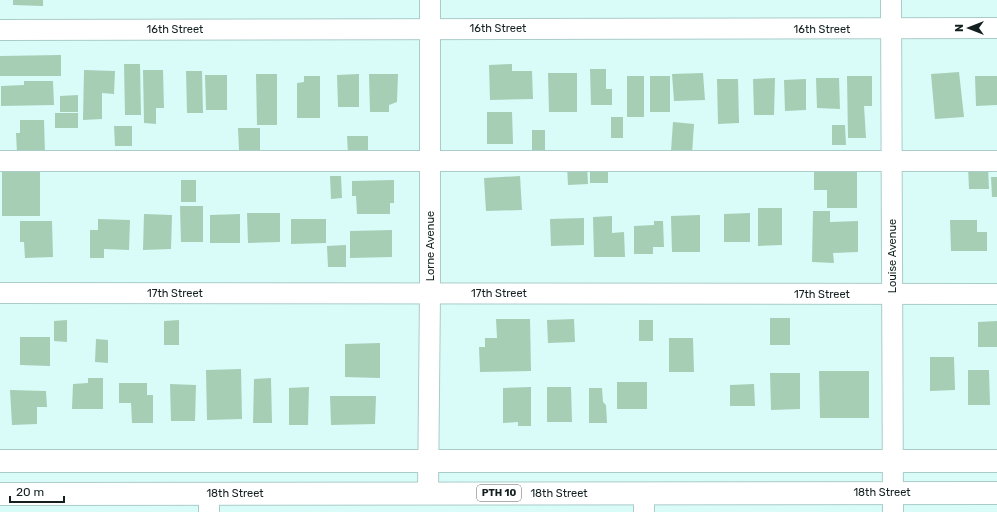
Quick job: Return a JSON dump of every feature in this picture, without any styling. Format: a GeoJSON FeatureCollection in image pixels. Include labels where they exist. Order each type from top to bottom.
{"type":"FeatureCollection","features":[{"type":"Feature","properties":{"kind":"main road"},"geometry":{"type":"LineString","coordinates":[[0,461],[997,461]]}},
{"type":"Feature","properties":{"kind":"main road","name":"18th Street"},"geometry":{"type":"LineString","coordinates":[[0,494],[209,502],[428,493],[644,502],[893,502],[997,493]]}},
{"type":"Feature","properties":{"kind":"street","name":"Lorne Avenue"},"geometry":{"type":"LineString","coordinates":[[428,493],[430,0]]}},
{"type":"Feature","properties":{"kind":"street","name":"Louise Avenue"},"geometry":{"type":"LineString","coordinates":[[891,0],[893,502]]}},
{"type":"Feature","properties":{"kind":"street","name":"16th Street"},"geometry":{"type":"LineString","coordinates":[[0,30],[997,28]]}},
{"type":"Feature","properties":{"kind":"street"},"geometry":{"type":"LineString","coordinates":[[0,160],[997,161]]}},
{"type":"Feature","properties":{"kind":"street","name":"17th Street"},"geometry":{"type":"LineString","coordinates":[[0,293],[997,294]]}},
{"type":"Feature","properties":{"kind":"building"},"geometry":{"type":"Polygon","coordinates":[[[13,0],[43,0],[43,6],[13,5],[13,0]]]}},
{"type":"Feature","properties":{"kind":"building"},"geometry":{"type":"Polygon","coordinates":[[[61,55],[61,76],[0,76],[0,56],[61,55]]]}},
{"type":"Feature","properties":{"kind":"building"},"geometry":{"type":"Polygon","coordinates":[[[124,64],[140,64],[141,115],[125,115],[124,64]]]}},
{"type":"Feature","properties":{"kind":"building"},"geometry":{"type":"Polygon","coordinates":[[[512,64],[512,71],[532,71],[533,99],[490,100],[489,65],[512,64]]]}},
{"type":"Feature","properties":{"kind":"building"},"geometry":{"type":"Polygon","coordinates":[[[590,69],[606,69],[606,89],[612,89],[612,105],[591,105],[590,69]]]}},
{"type":"Feature","properties":{"kind":"building"},"geometry":{"type":"Polygon","coordinates":[[[84,70],[115,71],[114,94],[102,93],[102,119],[83,120],[84,70]]]}},
{"type":"Feature","properties":{"kind":"building"},"geometry":{"type":"Polygon","coordinates":[[[143,70],[163,70],[164,108],[156,108],[156,124],[144,123],[143,70]]]}},
{"type":"Feature","properties":{"kind":"building"},"geometry":{"type":"Polygon","coordinates":[[[186,71],[202,71],[203,113],[187,113],[186,71]]]}},
{"type":"Feature","properties":{"kind":"building"},"geometry":{"type":"Polygon","coordinates":[[[959,72],[964,117],[935,119],[931,74],[959,72]]]}},
{"type":"Feature","properties":{"kind":"building"},"geometry":{"type":"Polygon","coordinates":[[[548,73],[577,73],[577,112],[549,112],[548,73]]]}},
{"type":"Feature","properties":{"kind":"building"},"geometry":{"type":"Polygon","coordinates":[[[703,73],[705,100],[674,101],[672,74],[703,73]]]}},
{"type":"Feature","properties":{"kind":"building"},"geometry":{"type":"Polygon","coordinates":[[[256,74],[277,74],[277,125],[257,125],[256,74]]]}},
{"type":"Feature","properties":{"kind":"building"},"geometry":{"type":"Polygon","coordinates":[[[359,74],[359,107],[338,107],[337,75],[359,74]]]}},
{"type":"Feature","properties":{"kind":"building"},"geometry":{"type":"Polygon","coordinates":[[[369,74],[398,74],[397,102],[389,105],[389,112],[370,112],[369,74]]]}},
{"type":"Feature","properties":{"kind":"building"},"geometry":{"type":"Polygon","coordinates":[[[205,75],[227,75],[227,110],[206,110],[205,75]]]}},
{"type":"Feature","properties":{"kind":"building"},"geometry":{"type":"Polygon","coordinates":[[[304,76],[320,76],[320,118],[297,118],[297,83],[304,82],[304,76]]]}},
{"type":"Feature","properties":{"kind":"building"},"geometry":{"type":"Polygon","coordinates":[[[627,76],[644,76],[644,117],[627,117],[627,76]]]}},
{"type":"Feature","properties":{"kind":"building"},"geometry":{"type":"Polygon","coordinates":[[[650,76],[670,76],[670,112],[650,112],[650,76]]]}},
{"type":"Feature","properties":{"kind":"building"},"geometry":{"type":"Polygon","coordinates":[[[847,76],[872,76],[872,106],[864,106],[866,138],[848,138],[847,76]]]}},
{"type":"Feature","properties":{"kind":"building"},"geometry":{"type":"Polygon","coordinates":[[[975,76],[997,76],[997,105],[976,106],[975,76]]]}},
{"type":"Feature","properties":{"kind":"building"},"geometry":{"type":"Polygon","coordinates":[[[775,78],[774,115],[754,115],[753,79],[775,78]]]}},
{"type":"Feature","properties":{"kind":"building"},"geometry":{"type":"Polygon","coordinates":[[[816,78],[839,78],[840,109],[817,108],[816,78]]]}},
{"type":"Feature","properties":{"kind":"building"},"geometry":{"type":"Polygon","coordinates":[[[717,79],[738,79],[739,123],[718,124],[717,79]]]}},
{"type":"Feature","properties":{"kind":"building"},"geometry":{"type":"Polygon","coordinates":[[[806,79],[806,110],[785,111],[784,80],[806,79]]]}},
{"type":"Feature","properties":{"kind":"building"},"geometry":{"type":"Polygon","coordinates":[[[24,81],[53,81],[54,105],[1,106],[1,86],[24,85],[24,81]]]}},
{"type":"Feature","properties":{"kind":"building"},"geometry":{"type":"Polygon","coordinates":[[[78,95],[78,112],[60,112],[60,96],[78,95]]]}},
{"type":"Feature","properties":{"kind":"building"},"geometry":{"type":"Polygon","coordinates":[[[487,112],[512,112],[513,144],[487,144],[487,112]]]}},
{"type":"Feature","properties":{"kind":"building"},"geometry":{"type":"Polygon","coordinates":[[[55,113],[78,113],[78,128],[55,128],[55,113]]]}},
{"type":"Feature","properties":{"kind":"building"},"geometry":{"type":"Polygon","coordinates":[[[611,117],[623,117],[623,138],[611,138],[611,117]]]}},
{"type":"Feature","properties":{"kind":"building"},"geometry":{"type":"Polygon","coordinates":[[[20,120],[44,120],[45,153],[17,153],[16,133],[20,133],[20,120]]]}},
{"type":"Feature","properties":{"kind":"building"},"geometry":{"type":"Polygon","coordinates":[[[673,122],[694,124],[692,154],[671,151],[673,122]]]}},
{"type":"Feature","properties":{"kind":"building"},"geometry":{"type":"Polygon","coordinates":[[[832,125],[845,125],[846,145],[832,145],[832,125]]]}},
{"type":"Feature","properties":{"kind":"building"},"geometry":{"type":"Polygon","coordinates":[[[114,126],[132,126],[132,146],[115,146],[114,126]]]}},
{"type":"Feature","properties":{"kind":"building"},"geometry":{"type":"Polygon","coordinates":[[[238,128],[260,128],[260,150],[239,150],[238,128]]]}},
{"type":"Feature","properties":{"kind":"building"},"geometry":{"type":"Polygon","coordinates":[[[532,130],[545,130],[545,151],[532,152],[532,130]]]}},
{"type":"Feature","properties":{"kind":"building"},"geometry":{"type":"Polygon","coordinates":[[[347,136],[368,136],[368,154],[348,154],[347,136]]]}},
{"type":"Feature","properties":{"kind":"building"},"geometry":{"type":"Polygon","coordinates":[[[567,166],[587,166],[588,184],[568,185],[567,166]]]}},
{"type":"Feature","properties":{"kind":"building"},"geometry":{"type":"Polygon","coordinates":[[[857,166],[857,208],[827,208],[827,190],[814,190],[814,167],[857,166]]]}},
{"type":"Feature","properties":{"kind":"building"},"geometry":{"type":"Polygon","coordinates":[[[590,167],[608,167],[608,183],[590,183],[590,167]]]}},
{"type":"Feature","properties":{"kind":"building"},"geometry":{"type":"Polygon","coordinates":[[[968,167],[988,167],[989,189],[969,189],[968,167]]]}},
{"type":"Feature","properties":{"kind":"building"},"geometry":{"type":"Polygon","coordinates":[[[40,170],[40,216],[2,216],[2,171],[40,170]]]}},
{"type":"Feature","properties":{"kind":"building"},"geometry":{"type":"Polygon","coordinates":[[[330,176],[341,176],[342,198],[331,199],[330,176]]]}},
{"type":"Feature","properties":{"kind":"building"},"geometry":{"type":"Polygon","coordinates":[[[520,176],[522,210],[486,211],[484,178],[520,176]]]}},
{"type":"Feature","properties":{"kind":"building"},"geometry":{"type":"Polygon","coordinates":[[[991,177],[997,177],[997,197],[992,197],[991,177]]]}},
{"type":"Feature","properties":{"kind":"building"},"geometry":{"type":"Polygon","coordinates":[[[181,180],[196,180],[196,202],[181,202],[181,180]]]}},
{"type":"Feature","properties":{"kind":"building"},"geometry":{"type":"Polygon","coordinates":[[[394,180],[394,203],[390,203],[390,214],[357,214],[356,196],[352,196],[352,181],[394,180]]]}},
{"type":"Feature","properties":{"kind":"building"},"geometry":{"type":"Polygon","coordinates":[[[180,206],[203,206],[203,242],[181,242],[180,206]]]}},
{"type":"Feature","properties":{"kind":"building"},"geometry":{"type":"Polygon","coordinates":[[[758,208],[782,208],[782,245],[758,246],[758,208]]]}},
{"type":"Feature","properties":{"kind":"building"},"geometry":{"type":"Polygon","coordinates":[[[813,211],[830,211],[830,222],[858,221],[858,252],[833,253],[834,263],[812,262],[813,211]]]}},
{"type":"Feature","properties":{"kind":"building"},"geometry":{"type":"Polygon","coordinates":[[[247,213],[280,213],[280,242],[248,243],[247,213]]]}},
{"type":"Feature","properties":{"kind":"building"},"geometry":{"type":"Polygon","coordinates":[[[750,213],[750,242],[724,242],[724,214],[750,213]]]}},
{"type":"Feature","properties":{"kind":"building"},"geometry":{"type":"Polygon","coordinates":[[[144,214],[172,215],[171,249],[143,250],[144,214]]]}},
{"type":"Feature","properties":{"kind":"building"},"geometry":{"type":"Polygon","coordinates":[[[240,214],[240,243],[210,243],[210,215],[240,214]]]}},
{"type":"Feature","properties":{"kind":"building"},"geometry":{"type":"Polygon","coordinates":[[[700,215],[700,252],[672,252],[671,216],[700,215]]]}},
{"type":"Feature","properties":{"kind":"building"},"geometry":{"type":"Polygon","coordinates":[[[612,216],[612,233],[624,232],[625,257],[594,257],[593,217],[612,216]]]}},
{"type":"Feature","properties":{"kind":"building"},"geometry":{"type":"Polygon","coordinates":[[[584,218],[584,245],[551,246],[550,219],[584,218]]]}},
{"type":"Feature","properties":{"kind":"building"},"geometry":{"type":"Polygon","coordinates":[[[98,219],[130,220],[129,250],[104,249],[104,258],[90,258],[90,230],[98,230],[98,219]]]}},
{"type":"Feature","properties":{"kind":"building"},"geometry":{"type":"Polygon","coordinates":[[[291,219],[326,219],[326,243],[291,244],[291,219]]]}},
{"type":"Feature","properties":{"kind":"building"},"geometry":{"type":"Polygon","coordinates":[[[950,220],[977,220],[977,232],[987,232],[987,251],[951,251],[950,220]]]}},
{"type":"Feature","properties":{"kind":"building"},"geometry":{"type":"Polygon","coordinates":[[[20,221],[52,221],[53,257],[25,258],[24,242],[20,242],[20,221]]]}},
{"type":"Feature","properties":{"kind":"building"},"geometry":{"type":"Polygon","coordinates":[[[654,221],[663,221],[664,247],[653,247],[653,254],[634,254],[634,226],[654,225],[654,221]]]}},
{"type":"Feature","properties":{"kind":"building"},"geometry":{"type":"Polygon","coordinates":[[[392,230],[392,257],[350,258],[350,231],[392,230]]]}},
{"type":"Feature","properties":{"kind":"building"},"geometry":{"type":"Polygon","coordinates":[[[346,245],[346,267],[328,267],[327,246],[346,245]]]}},
{"type":"Feature","properties":{"kind":"building"},"geometry":{"type":"Polygon","coordinates":[[[770,318],[790,318],[790,345],[770,345],[770,318]]]}},
{"type":"Feature","properties":{"kind":"building"},"geometry":{"type":"Polygon","coordinates":[[[496,319],[530,319],[531,371],[480,372],[479,347],[485,347],[485,338],[497,338],[496,319]]]}},
{"type":"Feature","properties":{"kind":"building"},"geometry":{"type":"Polygon","coordinates":[[[574,319],[575,342],[548,343],[547,320],[574,319]]]}},
{"type":"Feature","properties":{"kind":"building"},"geometry":{"type":"Polygon","coordinates":[[[67,320],[67,342],[54,341],[54,321],[67,320]]]}},
{"type":"Feature","properties":{"kind":"building"},"geometry":{"type":"Polygon","coordinates":[[[179,320],[179,345],[164,345],[164,321],[179,320]]]}},
{"type":"Feature","properties":{"kind":"building"},"geometry":{"type":"Polygon","coordinates":[[[639,320],[653,320],[653,341],[639,341],[639,320]]]}},
{"type":"Feature","properties":{"kind":"building"},"geometry":{"type":"Polygon","coordinates":[[[997,321],[997,347],[978,347],[978,322],[997,321]]]}},
{"type":"Feature","properties":{"kind":"building"},"geometry":{"type":"Polygon","coordinates":[[[20,337],[50,337],[50,366],[20,365],[20,337]]]}},
{"type":"Feature","properties":{"kind":"building"},"geometry":{"type":"Polygon","coordinates":[[[669,338],[693,338],[694,372],[669,372],[669,338]]]}},
{"type":"Feature","properties":{"kind":"building"},"geometry":{"type":"Polygon","coordinates":[[[96,339],[108,340],[108,363],[95,362],[96,339]]]}},
{"type":"Feature","properties":{"kind":"building"},"geometry":{"type":"Polygon","coordinates":[[[380,343],[380,378],[345,377],[345,344],[380,343]]]}},
{"type":"Feature","properties":{"kind":"building"},"geometry":{"type":"Polygon","coordinates":[[[930,357],[954,357],[955,390],[930,391],[930,357]]]}},
{"type":"Feature","properties":{"kind":"building"},"geometry":{"type":"Polygon","coordinates":[[[241,369],[242,419],[207,420],[206,370],[241,369]]]}},
{"type":"Feature","properties":{"kind":"building"},"geometry":{"type":"Polygon","coordinates":[[[968,370],[989,370],[990,405],[968,405],[968,370]]]}},
{"type":"Feature","properties":{"kind":"building"},"geometry":{"type":"Polygon","coordinates":[[[819,371],[869,371],[869,418],[820,418],[819,371]]]}},
{"type":"Feature","properties":{"kind":"building"},"geometry":{"type":"Polygon","coordinates":[[[770,373],[800,373],[800,409],[771,410],[770,373]]]}},
{"type":"Feature","properties":{"kind":"building"},"geometry":{"type":"Polygon","coordinates":[[[88,378],[103,378],[103,409],[72,409],[73,384],[88,383],[88,378]]]}},
{"type":"Feature","properties":{"kind":"building"},"geometry":{"type":"Polygon","coordinates":[[[271,378],[272,423],[253,423],[254,379],[271,378]]]}},
{"type":"Feature","properties":{"kind":"building"},"geometry":{"type":"Polygon","coordinates":[[[617,382],[647,382],[647,409],[617,409],[617,382]]]}},
{"type":"Feature","properties":{"kind":"building"},"geometry":{"type":"Polygon","coordinates":[[[119,383],[147,383],[147,395],[153,395],[153,423],[132,423],[131,403],[119,403],[119,383]]]}},
{"type":"Feature","properties":{"kind":"building"},"geometry":{"type":"Polygon","coordinates":[[[170,384],[196,385],[195,421],[171,421],[170,384]]]}},
{"type":"Feature","properties":{"kind":"building"},"geometry":{"type":"Polygon","coordinates":[[[754,384],[755,406],[730,406],[730,385],[754,384]]]}},
{"type":"Feature","properties":{"kind":"building"},"geometry":{"type":"Polygon","coordinates":[[[309,387],[308,425],[289,425],[289,388],[309,387]]]}},
{"type":"Feature","properties":{"kind":"building"},"geometry":{"type":"Polygon","coordinates":[[[531,387],[531,426],[518,426],[518,422],[503,423],[503,388],[531,387]]]}},
{"type":"Feature","properties":{"kind":"building"},"geometry":{"type":"Polygon","coordinates":[[[547,387],[571,387],[572,422],[547,422],[547,387]]]}},
{"type":"Feature","properties":{"kind":"building"},"geometry":{"type":"Polygon","coordinates":[[[589,388],[602,388],[603,402],[606,405],[607,423],[589,423],[589,388]]]}},
{"type":"Feature","properties":{"kind":"building"},"geometry":{"type":"Polygon","coordinates":[[[10,390],[46,391],[47,407],[37,407],[37,424],[12,425],[10,390]]]}},
{"type":"Feature","properties":{"kind":"building"},"geometry":{"type":"Polygon","coordinates":[[[330,396],[376,396],[375,424],[331,425],[330,396]]]}}]}
